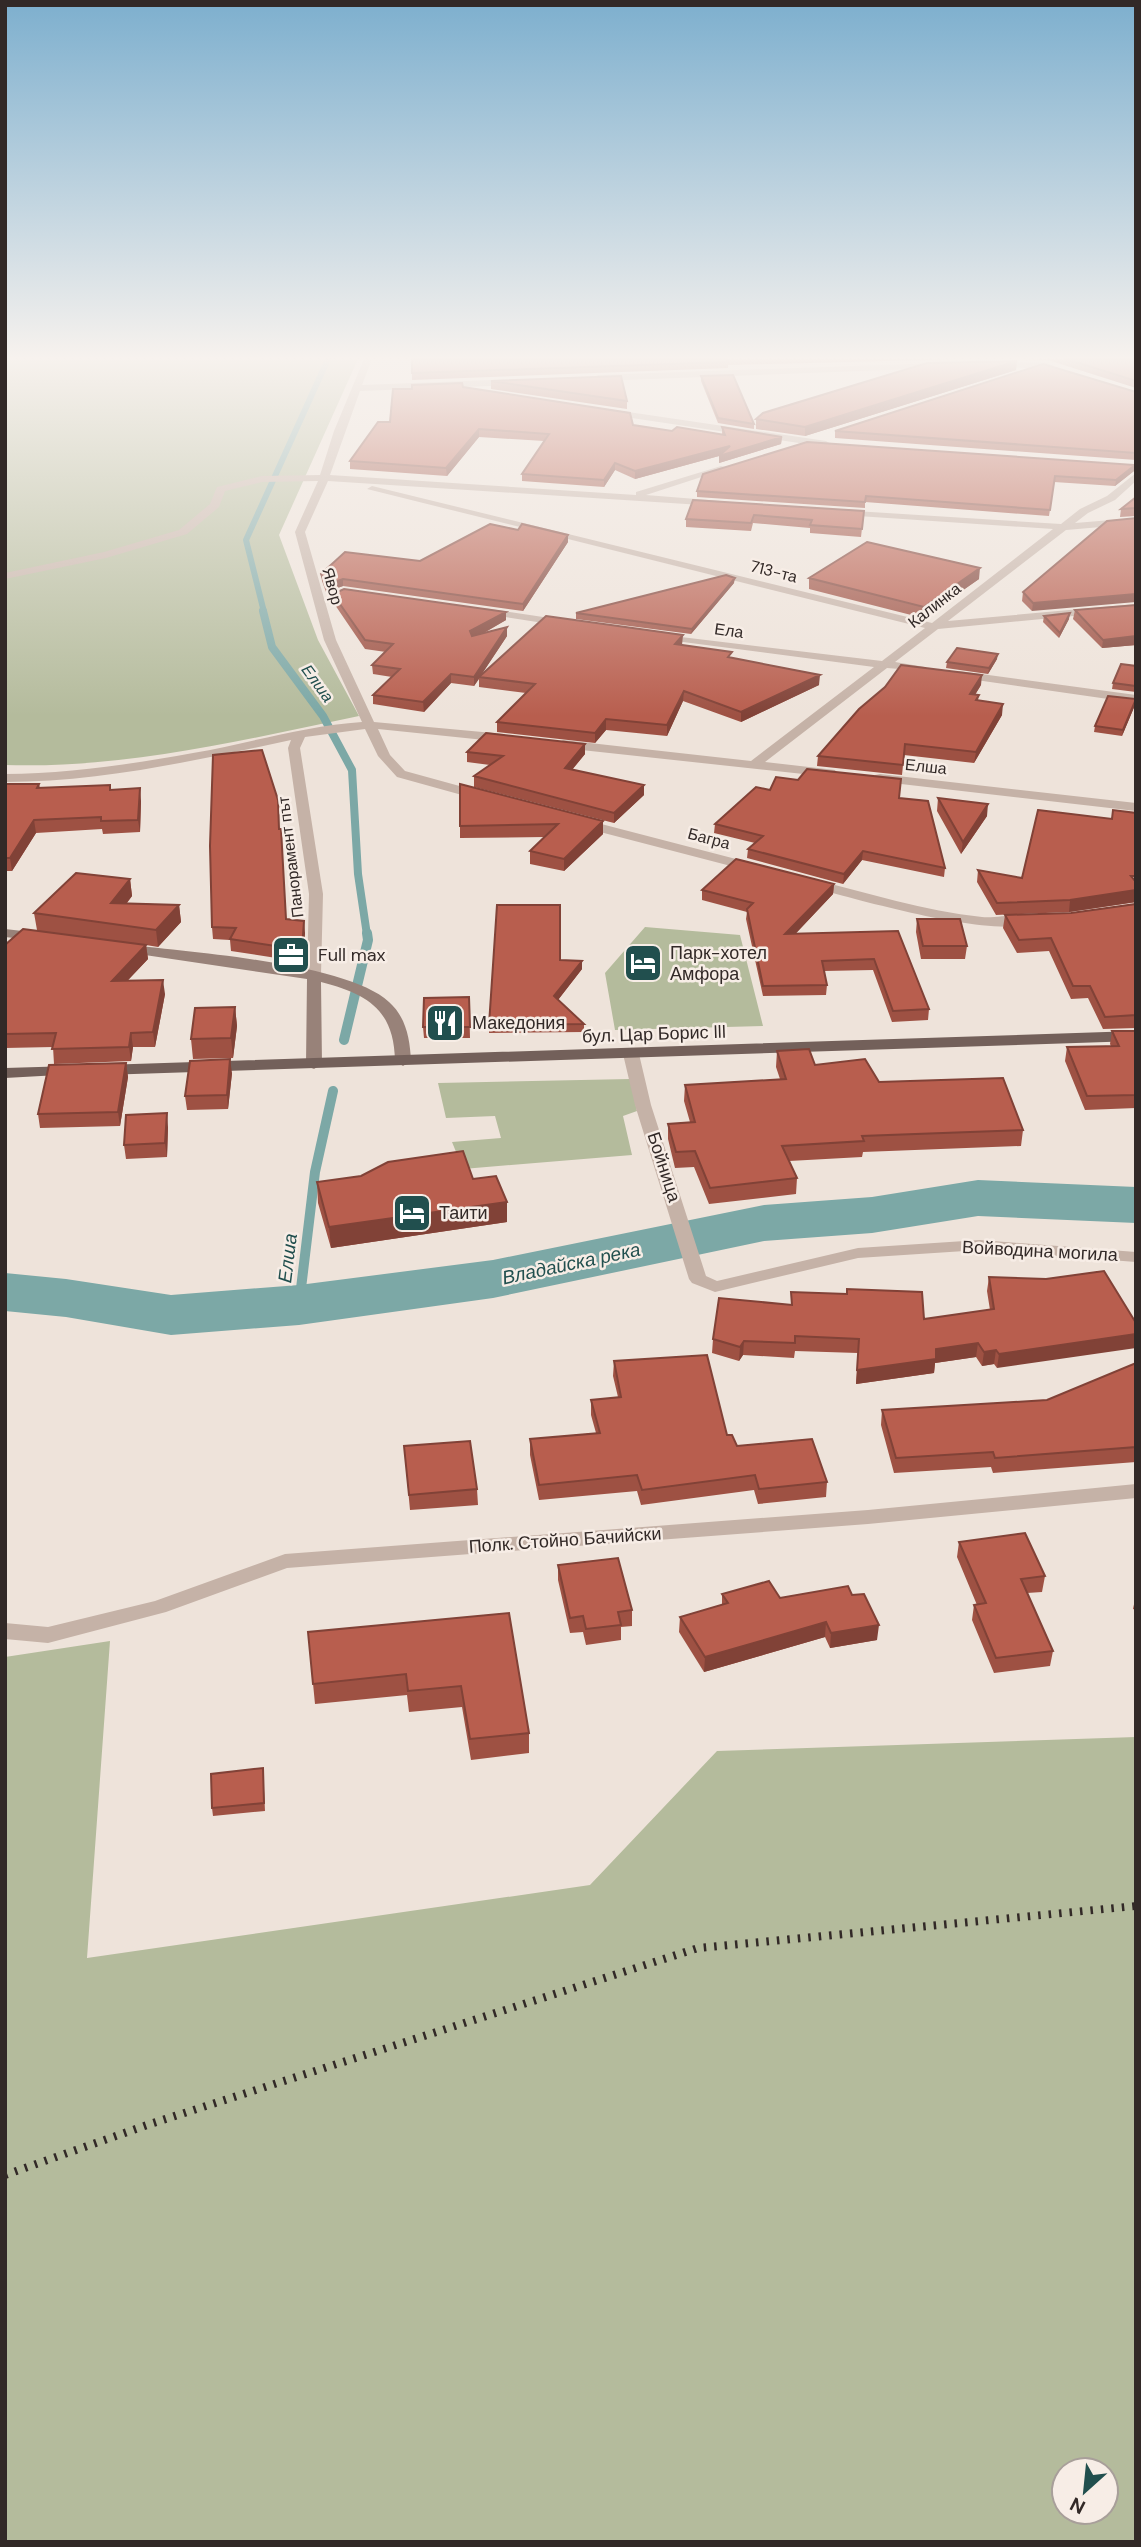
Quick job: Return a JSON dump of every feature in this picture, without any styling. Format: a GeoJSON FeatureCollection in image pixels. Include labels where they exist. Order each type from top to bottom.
{"type":"FeatureCollection","features":[{"type":"Feature","properties":{"kind":"main road"},"geometry":{"type":"LineString","coordinates":[[5,933],[59,940]]}},
{"type":"Feature","properties":{"kind":"main road"},"geometry":{"type":"LineString","coordinates":[[112,947],[314,974],[367,993],[380,1001],[398,1023],[403,1061]]}},
{"type":"Feature","properties":{"kind":"main road","name":"Панорамент път"},"geometry":{"type":"LineString","coordinates":[[314,974],[314,1064]]}},
{"type":"Feature","properties":{"kind":"main road","name":"бул. Цар Борис III"},"geometry":{"type":"LineString","coordinates":[[5,1073],[1136,1035]]}},
{"type":"Feature","properties":{"kind":"street"},"geometry":{"type":"LineString","coordinates":[[5,576],[106,555],[183,532],[215,505],[221,489],[262,479],[283,478]]}},
{"type":"Feature","properties":{"kind":"street"},"geometry":{"type":"LineString","coordinates":[[320,478],[728,504]]}},
{"type":"Feature","properties":{"kind":"street","name":"Явор"},"geometry":{"type":"LineString","coordinates":[[324,478],[300,532],[325,598],[330,640],[384,756],[401,774],[499,802]]}},
{"type":"Feature","properties":{"kind":"street","name":"713-та"},"geometry":{"type":"LineString","coordinates":[[324,478],[932,626],[1136,607]]}},
{"type":"Feature","properties":{"kind":"street"},"geometry":{"type":"LineString","coordinates":[[630,497],[692,478]]}},
{"type":"Feature","properties":{"kind":"street","name":"Калинка"},"geometry":{"type":"LineString","coordinates":[[754,764],[1062,527],[1084,511],[1111,498],[1134,478]]}},
{"type":"Feature","properties":{"kind":"street"},"geometry":{"type":"LineString","coordinates":[[825,511],[1062,527],[1136,521]]}},
{"type":"Feature","properties":{"kind":"street"},"geometry":{"type":"LineString","coordinates":[[467,609],[576,624]]}},
{"type":"Feature","properties":{"kind":"street","name":"Ела"},"geometry":{"type":"LineString","coordinates":[[645,634],[1136,699]]}},
{"type":"Feature","properties":{"kind":"street"},"geometry":{"type":"LineString","coordinates":[[5,778],[39,778],[193,757],[300,733],[371,725],[521,740]]}},
{"type":"Feature","properties":{"kind":"street","name":"Панорамент път"},"geometry":{"type":"LineString","coordinates":[[300,733],[294,748],[316,894],[314,974]]}},
{"type":"Feature","properties":{"kind":"street","name":"Елша"},"geometry":{"type":"LineString","coordinates":[[549,743],[1136,807]]}},
{"type":"Feature","properties":{"kind":"street","name":"Багра"},"geometry":{"type":"LineString","coordinates":[[564,819],[764,871]]}},
{"type":"Feature","properties":{"kind":"street"},"geometry":{"type":"LineString","coordinates":[[791,878],[925,912],[985,922],[1045,920]]}},
{"type":"Feature","properties":{"kind":"street","name":"Бойница"},"geometry":{"type":"LineString","coordinates":[[631,1054],[643,1105],[698,1279]]}},
{"type":"Feature","properties":{"kind":"street","name":"Войводина могила"},"geometry":{"type":"LineString","coordinates":[[698,1279],[716,1287],[858,1253],[980,1245],[1136,1256]]}},
{"type":"Feature","properties":{"kind":"street","name":"Полк. Стойно Бачийски"},"geometry":{"type":"LineString","coordinates":[[5,1631],[48,1635],[159,1606],[285,1561],[868,1517],[1136,1491]]}},
{"type":"Feature","properties":{"kind":"green space"},"geometry":{"type":"Polygon","coordinates":[[[5,478],[305,478],[279,535],[318,640],[359,716],[139,758],[50,765],[5,765],[5,478]]]}},
{"type":"Feature","properties":{"kind":"green space"},"geometry":{"type":"Polygon","coordinates":[[[645,927],[740,935],[763,1026],[615,1030],[605,973],[645,927]]]}},
{"type":"Feature","properties":{"kind":"green space"},"geometry":{"type":"Polygon","coordinates":[[[630,1079],[637,1111],[623,1116],[632,1155],[463,1169],[452,1142],[501,1138],[495,1116],[446,1118],[438,1083],[630,1079]]]}},
{"type":"Feature","properties":{"kind":"green space"},"geometry":{"type":"Polygon","coordinates":[[[110,1641],[87,1958],[590,1885],[717,1751],[1136,1737],[1136,2542],[5,2542],[5,1657],[110,1641]]]}},
{"type":"Feature","properties":{"kind":"building"},"geometry":{"type":"Polygon","coordinates":[[[575,478],[605,478],[604,480],[575,478]]]}},
{"type":"Feature","properties":{"kind":"building"},"geometry":{"type":"Polygon","coordinates":[[[702,478],[1055,478],[1050,510],[866,496],[865,502],[697,491],[702,478]]]}},
{"type":"Feature","properties":{"kind":"building"},"geometry":{"type":"Polygon","coordinates":[[[1083,478],[1119,478],[1116,480],[1083,478]]]}},
{"type":"Feature","properties":{"kind":"building"},"geometry":{"type":"Polygon","coordinates":[[[1136,497],[1136,508],[1121,509],[1136,497]]]}},
{"type":"Feature","properties":{"kind":"building"},"geometry":{"type":"Polygon","coordinates":[[[693,500],[864,511],[862,529],[810,525],[812,520],[754,515],[751,523],[686,519],[693,500]]]}},
{"type":"Feature","properties":{"kind":"building"},"geometry":{"type":"Polygon","coordinates":[[[1136,518],[1136,594],[1033,603],[1023,592],[1107,521],[1136,518]]]}},
{"type":"Feature","properties":{"kind":"building"},"geometry":{"type":"Polygon","coordinates":[[[490,524],[518,530],[522,524],[568,535],[523,604],[343,579],[326,585],[321,574],[345,552],[420,561],[490,524]]]}},
{"type":"Feature","properties":{"kind":"building"},"geometry":{"type":"Polygon","coordinates":[[[867,542],[980,568],[924,607],[809,578],[867,542]]]}},
{"type":"Feature","properties":{"kind":"building"},"geometry":{"type":"Polygon","coordinates":[[[726,575],[735,578],[692,629],[576,613],[726,575]]]}},
{"type":"Feature","properties":{"kind":"building"},"geometry":{"type":"Polygon","coordinates":[[[344,589],[506,612],[470,631],[472,636],[507,627],[474,677],[451,674],[423,702],[373,695],[400,669],[372,665],[393,644],[365,640],[333,594],[344,589]]]}},
{"type":"Feature","properties":{"kind":"building"},"geometry":{"type":"Polygon","coordinates":[[[1136,605],[1136,636],[1103,640],[1075,610],[1136,605]]]}},
{"type":"Feature","properties":{"kind":"building"},"geometry":{"type":"Polygon","coordinates":[[[1070,613],[1060,633],[1044,616],[1070,613]]]}},
{"type":"Feature","properties":{"kind":"building"},"geometry":{"type":"Polygon","coordinates":[[[546,616],[683,635],[675,644],[732,652],[728,657],[820,675],[741,712],[684,691],[667,725],[606,719],[595,733],[497,722],[535,684],[479,677],[546,616]]]}},
{"type":"Feature","properties":{"kind":"building"},"geometry":{"type":"Polygon","coordinates":[[[957,648],[998,654],[989,668],[947,662],[957,648]]]}},
{"type":"Feature","properties":{"kind":"building"},"geometry":{"type":"Polygon","coordinates":[[[1121,664],[1136,666],[1136,686],[1113,683],[1121,664]]]}},
{"type":"Feature","properties":{"kind":"building"},"geometry":{"type":"Polygon","coordinates":[[[901,665],[982,675],[970,694],[979,695],[976,700],[1003,704],[976,752],[905,744],[903,765],[818,756],[859,709],[885,687],[901,665]]]}},
{"type":"Feature","properties":{"kind":"building"},"geometry":{"type":"Polygon","coordinates":[[[1108,696],[1136,699],[1123,730],[1095,726],[1108,696]]]}},
{"type":"Feature","properties":{"kind":"building"},"geometry":{"type":"Polygon","coordinates":[[[486,733],[585,744],[565,768],[644,785],[614,813],[474,776],[503,756],[467,752],[486,733]]]}},
{"type":"Feature","properties":{"kind":"building"},"geometry":{"type":"Polygon","coordinates":[[[262,750],[278,800],[286,919],[304,921],[302,950],[230,939],[236,928],[212,927],[210,846],[213,755],[262,750]]]}},
{"type":"Feature","properties":{"kind":"building"},"geometry":{"type":"Polygon","coordinates":[[[807,769],[901,779],[899,798],[928,801],[945,868],[863,851],[844,874],[748,849],[763,836],[715,824],[756,787],[770,790],[776,777],[798,780],[807,769]]]}},
{"type":"Feature","properties":{"kind":"building"},"geometry":{"type":"Polygon","coordinates":[[[6,784],[39,784],[37,788],[110,785],[110,790],[140,788],[138,820],[101,821],[101,817],[34,820],[10,858],[5,858],[6,784]]]}},
{"type":"Feature","properties":{"kind":"building"},"geometry":{"type":"Polygon","coordinates":[[[460,784],[603,821],[564,859],[530,851],[558,824],[460,826],[460,784]]]}},
{"type":"Feature","properties":{"kind":"building"},"geometry":{"type":"Polygon","coordinates":[[[938,798],[988,804],[963,842],[938,798]]]}},
{"type":"Feature","properties":{"kind":"building"},"geometry":{"type":"Polygon","coordinates":[[[1038,810],[1112,819],[1113,810],[1136,813],[1136,876],[1131,876],[1136,882],[1136,890],[1070,900],[997,903],[978,870],[1022,878],[1038,810]]]}},
{"type":"Feature","properties":{"kind":"building"},"geometry":{"type":"Polygon","coordinates":[[[736,859],[834,884],[785,934],[898,931],[929,1009],[893,1011],[874,959],[822,961],[827,985],[763,986],[747,909],[753,903],[702,890],[736,859]]]}},
{"type":"Feature","properties":{"kind":"building"},"geometry":{"type":"Polygon","coordinates":[[[76,873],[130,879],[111,903],[179,905],[156,930],[34,913],[76,873]]]}},
{"type":"Feature","properties":{"kind":"building"},"geometry":{"type":"Polygon","coordinates":[[[1136,904],[1136,1015],[1105,1017],[1090,986],[1073,986],[1051,938],[1019,940],[1005,915],[1071,913],[1136,904]]]}},
{"type":"Feature","properties":{"kind":"building"},"geometry":{"type":"Polygon","coordinates":[[[497,905],[560,905],[560,960],[582,961],[554,996],[584,1024],[489,1025],[497,905]]]}},
{"type":"Feature","properties":{"kind":"building"},"geometry":{"type":"Polygon","coordinates":[[[917,919],[960,919],[967,946],[923,946],[917,919]]]}},
{"type":"Feature","properties":{"kind":"building"},"geometry":{"type":"Polygon","coordinates":[[[23,929],[146,945],[112,981],[163,980],[153,1032],[131,1033],[129,1047],[52,1049],[56,1033],[5,1034],[5,945],[23,929]]]}},
{"type":"Feature","properties":{"kind":"building"},"geometry":{"type":"Polygon","coordinates":[[[469,997],[470,1027],[423,1027],[424,998],[469,997]]]}},
{"type":"Feature","properties":{"kind":"building"},"geometry":{"type":"Polygon","coordinates":[[[235,1007],[231,1038],[191,1039],[195,1008],[235,1007]]]}},
{"type":"Feature","properties":{"kind":"building"},"geometry":{"type":"Polygon","coordinates":[[[1112,1031],[1136,1031],[1136,1095],[1087,1096],[1067,1047],[1119,1046],[1112,1031]]]}},
{"type":"Feature","properties":{"kind":"building"},"geometry":{"type":"Polygon","coordinates":[[[809,1049],[815,1065],[865,1059],[879,1082],[1003,1078],[1023,1130],[862,1136],[864,1141],[782,1146],[797,1178],[710,1188],[695,1151],[676,1152],[668,1124],[695,1122],[685,1085],[786,1079],[777,1051],[809,1049]]]}},
{"type":"Feature","properties":{"kind":"building"},"geometry":{"type":"Polygon","coordinates":[[[230,1059],[227,1095],[185,1096],[190,1061],[230,1059]]]}},
{"type":"Feature","properties":{"kind":"building"},"geometry":{"type":"Polygon","coordinates":[[[126,1063],[118,1112],[38,1114],[49,1065],[126,1063]]]}},
{"type":"Feature","properties":{"kind":"building"},"geometry":{"type":"Polygon","coordinates":[[[167,1113],[165,1143],[124,1145],[126,1115],[167,1113]]]}},
{"type":"Feature","properties":{"kind":"building"},"geometry":{"type":"Polygon","coordinates":[[[463,1151],[473,1179],[496,1176],[507,1202],[329,1227],[317,1182],[361,1176],[388,1162],[463,1151]]]}},
{"type":"Feature","properties":{"kind":"building"},"geometry":{"type":"Polygon","coordinates":[[[1104,1271],[1136,1323],[1136,1334],[999,1354],[996,1350],[984,1352],[978,1343],[936,1349],[936,1359],[857,1370],[859,1339],[795,1336],[795,1343],[744,1341],[740,1347],[713,1339],[719,1298],[792,1305],[791,1292],[847,1294],[847,1289],[922,1292],[924,1319],[994,1309],[989,1277],[1046,1279],[1104,1271]]]}},
{"type":"Feature","properties":{"kind":"building"},"geometry":{"type":"Polygon","coordinates":[[[707,1355],[727,1435],[732,1435],[737,1446],[812,1439],[827,1482],[759,1489],[755,1475],[642,1490],[637,1475],[539,1485],[530,1439],[600,1433],[591,1400],[621,1397],[614,1361],[707,1355]]]}},
{"type":"Feature","properties":{"kind":"building"},"geometry":{"type":"Polygon","coordinates":[[[1136,1363],[1136,1447],[995,1458],[993,1452],[896,1458],[882,1410],[1047,1400],[1136,1363]]]}},
{"type":"Feature","properties":{"kind":"building"},"geometry":{"type":"Polygon","coordinates":[[[470,1441],[477,1489],[409,1495],[404,1446],[470,1441]]]}},
{"type":"Feature","properties":{"kind":"building"},"geometry":{"type":"Polygon","coordinates":[[[1025,1533],[1045,1576],[1021,1579],[1053,1651],[996,1658],[974,1605],[986,1603],[959,1542],[1025,1533]]]}},
{"type":"Feature","properties":{"kind":"building"},"geometry":{"type":"Polygon","coordinates":[[[618,1558],[632,1610],[618,1612],[621,1625],[586,1629],[583,1616],[570,1618],[558,1565],[618,1558]]]}},
{"type":"Feature","properties":{"kind":"building"},"geometry":{"type":"Polygon","coordinates":[[[769,1581],[780,1598],[848,1586],[852,1595],[864,1594],[879,1625],[831,1633],[826,1622],[705,1657],[680,1617],[728,1603],[722,1594],[769,1581]]]}},
{"type":"Feature","properties":{"kind":"building"},"geometry":{"type":"Polygon","coordinates":[[[509,1613],[529,1733],[470,1739],[461,1686],[408,1691],[406,1674],[313,1684],[308,1632],[509,1613]]]}},
{"type":"Feature","properties":{"kind":"building"},"geometry":{"type":"Polygon","coordinates":[[[263,1768],[264,1803],[212,1808],[211,1774],[263,1768]]]}},
{"type":"Feature","properties":{"kind":"waterway","name":"Елша"},"geometry":{"type":"LineString","coordinates":[[264,612],[246,540],[274,478]]}},
{"type":"Feature","properties":{"kind":"waterway","name":"Елша"},"geometry":{"type":"LineString","coordinates":[[263,611],[272,647],[323,716],[352,770],[358,874],[367,935]]}},
{"type":"Feature","properties":{"kind":"waterway","name":"Елша"},"geometry":{"type":"LineString","coordinates":[[344,1040],[368,940],[367,933]]}},
{"type":"Feature","properties":{"kind":"waterway","name":"Елша"},"geometry":{"type":"LineString","coordinates":[[299,1305],[315,1172],[333,1091]]}},
{"type":"Feature","properties":{"kind":"waterway","name":"Владайска река"},"geometry":{"type":"LineString","coordinates":[[5,1292],[66,1298],[171,1315],[299,1305],[493,1279],[764,1223],[872,1215],[978,1198],[1136,1205]]}},
{"type":"Feature","properties":{"kind":"railway"},"geometry":{"type":"LineString","coordinates":[[5,2175],[150,2124],[698,1948],[1136,1906]]}},
{"type":"Feature","properties":{"kind":"place","name":"Full max"},"geometry":{"type":"Point","coordinates":[291,955]}},
{"type":"Feature","properties":{"kind":"place","name":"Парк-хотел Амфора"},"geometry":{"type":"Point","coordinates":[643,963]}},
{"type":"Feature","properties":{"kind":"place","name":"Македония"},"geometry":{"type":"Point","coordinates":[445,1023]}},
{"type":"Feature","properties":{"kind":"place","name":"Таити"},"geometry":{"type":"Point","coordinates":[412,1213]}}]}
